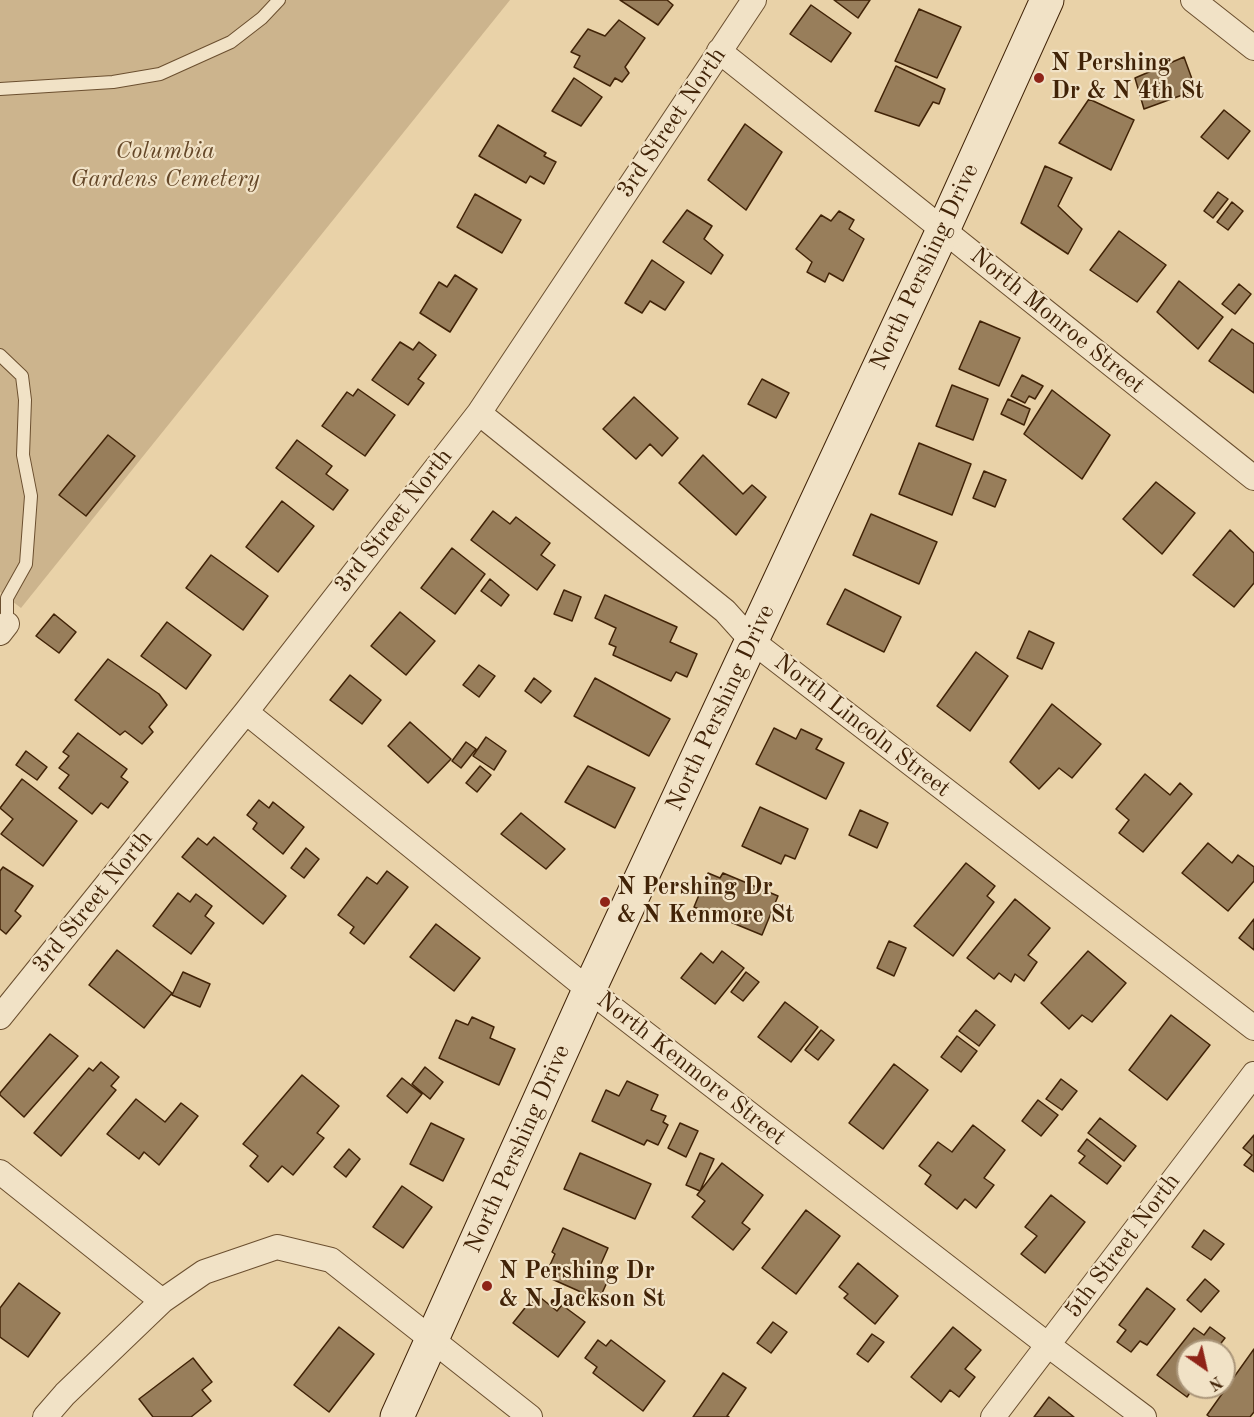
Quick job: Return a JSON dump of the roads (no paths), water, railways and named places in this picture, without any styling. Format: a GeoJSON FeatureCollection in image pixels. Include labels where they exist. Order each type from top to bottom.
{"type":"FeatureCollection","features":[{"type":"Feature","properties":{"kind":"street","name":"3rd Street North"},"geometry":{"type":"LineString","coordinates":[[0,1017],[246,712],[479,413],[754,0]]}},
{"type":"Feature","properties":{"kind":"street","name":"North Pershing Drive"},"geometry":{"type":"LineString","coordinates":[[397,1417],[589,990],[943,230],[1047,0]]}},
{"type":"Feature","properties":{"kind":"street"},"geometry":{"type":"LineString","coordinates":[[1193,0],[1254,48]]}},
{"type":"Feature","properties":{"kind":"street","name":"North Monroe Street"},"geometry":{"type":"LineString","coordinates":[[719,51],[1254,478]]}},
{"type":"Feature","properties":{"kind":"street","name":"North Lincoln Street"},"geometry":{"type":"LineString","coordinates":[[479,413],[725,611],[752,641],[1254,1028]]}},
{"type":"Feature","properties":{"kind":"street","name":"North Kenmore Street"},"geometry":{"type":"LineString","coordinates":[[246,712],[589,990],[1144,1417]]}},
{"type":"Feature","properties":{"kind":"street","name":"5th Street North"},"geometry":{"type":"LineString","coordinates":[[993,1417],[1254,1074]]}},
{"type":"Feature","properties":{"kind":"street"},"geometry":{"type":"LineString","coordinates":[[0,1172],[162,1301]]}},
{"type":"Feature","properties":{"kind":"street"},"geometry":{"type":"LineString","coordinates":[[45,1417],[64,1394],[162,1301],[204,1272],[277,1247],[331,1260],[530,1417]]}},
{"type":"Feature","properties":{"kind":"lane"},"geometry":{"type":"LineString","coordinates":[[0,89],[113,82],[160,74],[231,42],[262,18],[279,0]]}},
{"type":"Feature","properties":{"kind":"lane"},"geometry":{"type":"LineString","coordinates":[[0,355],[22,376],[25,400],[23,455],[31,496],[26,564],[7,598],[4,629]]}},
{"type":"Feature","properties":{"kind":"place","name":"N Pershing Dr & N 4th St"},"geometry":{"type":"Point","coordinates":[1039,78]}},
{"type":"Feature","properties":{"kind":"place","name":"N Pershing Dr & N Kenmore St"},"geometry":{"type":"Point","coordinates":[605,902]}},
{"type":"Feature","properties":{"kind":"place","name":"N Pershing Dr & N Jackson St"},"geometry":{"type":"Point","coordinates":[487,1286]}},
{"type":"Feature","properties":{"kind":"park label","name":"Columbia Gardens Cemetery"},"geometry":{"type":"Point","coordinates":[165,166]}}]}
